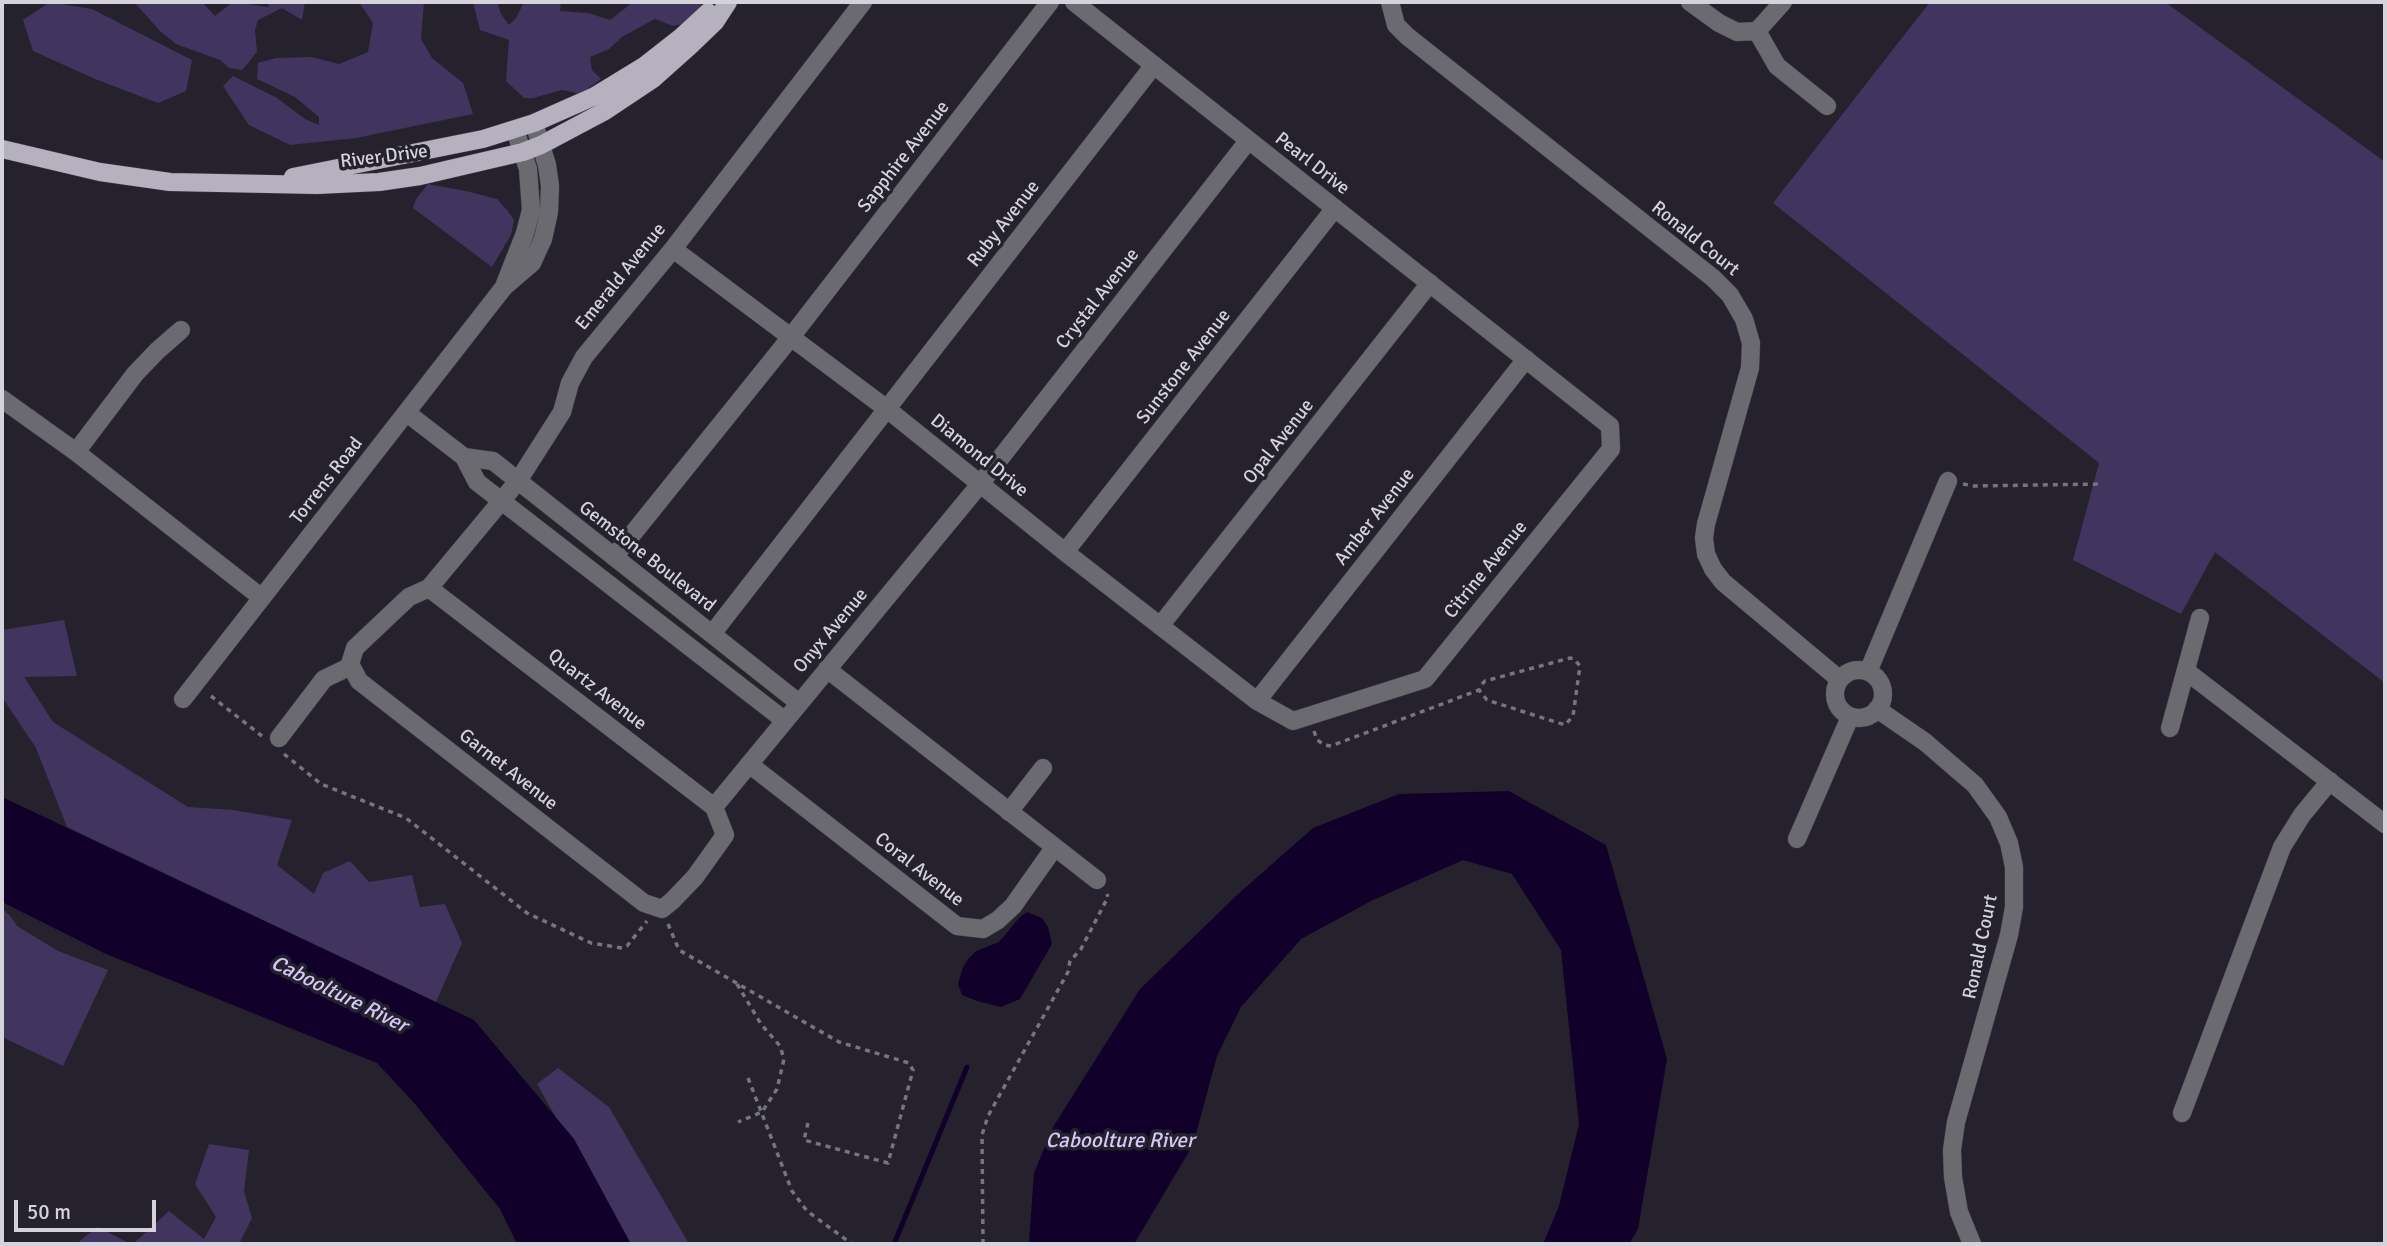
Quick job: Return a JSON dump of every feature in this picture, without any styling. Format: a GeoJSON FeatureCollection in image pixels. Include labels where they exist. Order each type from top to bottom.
{"type":"FeatureCollection","features":[{"type":"Feature","properties":{"kind":"main road"},"geometry":{"type":"LineString","coordinates":[[516,130],[595,96],[644,66],[720,2]]}},
{"type":"Feature","properties":{"kind":"main road"},"geometry":{"type":"LineString","coordinates":[[523,152],[606,111],[653,79],[715,22],[728,2]]}},
{"type":"Feature","properties":{"kind":"main road","name":"River Drive"},"geometry":{"type":"LineString","coordinates":[[249,184],[416,153],[516,130]]}},
{"type":"Feature","properties":{"kind":"main road","name":"River Drive"},"geometry":{"type":"LineString","coordinates":[[2,149],[100,172],[170,182],[317,185],[379,182],[420,176],[523,152]]}},
{"type":"Feature","properties":{"kind":"street","name":"Emerald Avenue"},"geometry":{"type":"LineString","coordinates":[[429,588],[518,481],[562,412],[570,383],[584,357],[673,249],[863,2]]}},
{"type":"Feature","properties":{"kind":"street","name":"Sapphire Avenue"},"geometry":{"type":"LineString","coordinates":[[614,557],[791,337],[1050,2]]}},
{"type":"Feature","properties":{"kind":"street","name":"Pearl Drive"},"geometry":{"type":"LineString","coordinates":[[1074,2],[1526,359]]}},
{"type":"Feature","properties":{"kind":"street","name":"Ronald Court"},"geometry":{"type":"LineString","coordinates":[[1390,2],[1396,25],[1407,36],[1713,278],[1730,295],[1744,319],[1751,343],[1750,368],[1706,524],[1706,554],[1723,582],[1839,679]]}},
{"type":"Feature","properties":{"kind":"street"},"geometry":{"type":"LineString","coordinates":[[1690,2],[1737,32],[1757,31],[1783,2]]}},
{"type":"Feature","properties":{"kind":"street"},"geometry":{"type":"LineString","coordinates":[[1757,31],[1777,66],[1827,106]]}},
{"type":"Feature","properties":{"kind":"street","name":"Ruby Avenue"},"geometry":{"type":"LineString","coordinates":[[712,634],[1154,65]]}},
{"type":"Feature","properties":{"kind":"street","name":"Torrens Road"},"geometry":{"type":"LineString","coordinates":[[183,699],[504,287],[531,263],[543,239],[550,212],[550,186],[534,123]]}},
{"type":"Feature","properties":{"kind":"street","name":"Torrens Road"},"geometry":{"type":"LineString","coordinates":[[504,287],[531,210],[531,188],[516,130]]}},
{"type":"Feature","properties":{"kind":"street","name":"Crystal Avenue"},"geometry":{"type":"LineString","coordinates":[[981,483],[1248,141]]}},
{"type":"Feature","properties":{"kind":"street","name":"Sunstone Avenue"},"geometry":{"type":"LineString","coordinates":[[1065,552],[1335,208]]}},
{"type":"Feature","properties":{"kind":"street","name":"Diamond Drive"},"geometry":{"type":"LineString","coordinates":[[673,249],[887,409],[1256,701]]}},
{"type":"Feature","properties":{"kind":"street","name":"Opal Avenue"},"geometry":{"type":"LineString","coordinates":[[1160,626],[1430,283]]}},
{"type":"Feature","properties":{"kind":"street"},"geometry":{"type":"LineString","coordinates":[[76,452],[135,374],[181,330]]}},
{"type":"Feature","properties":{"kind":"street","name":"Amber Avenue"},"geometry":{"type":"LineString","coordinates":[[1256,701],[1526,359]]}},
{"type":"Feature","properties":{"kind":"street","name":"Citrine Avenue"},"geometry":{"type":"LineString","coordinates":[[1256,701],[1293,721],[1425,679],[1611,449],[1610,426],[1526,359]]}},
{"type":"Feature","properties":{"kind":"street"},"geometry":{"type":"LineString","coordinates":[[2,399],[76,452],[262,598]]}},
{"type":"Feature","properties":{"kind":"street","name":"Gemstone Boulevard"},"geometry":{"type":"LineString","coordinates":[[407,412],[464,457],[477,482],[784,720]]}},
{"type":"Feature","properties":{"kind":"street","name":"Gemstone Boulevard"},"geometry":{"type":"LineString","coordinates":[[464,457],[493,461],[799,703]]}},
{"type":"Feature","properties":{"kind":"street"},"geometry":{"type":"LineString","coordinates":[[1868,672],[1948,481]]}},
{"type":"Feature","properties":{"kind":"street","name":"Onyx Avenue"},"geometry":{"type":"LineString","coordinates":[[714,807],[981,483]]}},
{"type":"Feature","properties":{"kind":"street"},"geometry":{"type":"LineString","coordinates":[[277,745],[324,679],[351,666],[355,649],[409,597],[429,588]]}},
{"type":"Feature","properties":{"kind":"street","name":"Quartz Avenue"},"geometry":{"type":"LineString","coordinates":[[429,588],[714,807]]}},
{"type":"Feature","properties":{"kind":"street"},"geometry":{"type":"LineString","coordinates":[[2170,729],[2200,618]]}},
{"type":"Feature","properties":{"kind":"street","name":"Garnet Avenue"},"geometry":{"type":"LineString","coordinates":[[351,666],[359,681],[643,902],[662,909]]}},
{"type":"Feature","properties":{"kind":"street"},"geometry":{"type":"LineString","coordinates":[[827,669],[1097,880]]}},
{"type":"Feature","properties":{"kind":"street"},"geometry":{"type":"LineString","coordinates":[[1852,671],[1868,672],[1877,678],[1882,688],[1882,699],[1877,709],[1862,718],[1844,714],[1836,704],[1835,691],[1839,679],[1852,671]]}},
{"type":"Feature","properties":{"kind":"street"},"geometry":{"type":"LineString","coordinates":[[2186,671],[2385,824]]}},
{"type":"Feature","properties":{"kind":"street","name":"Ronald Court"},"geometry":{"type":"LineString","coordinates":[[1877,709],[1925,742],[1975,785],[1998,817],[2014,867],[2014,907],[2009,934],[1956,1122],[1952,1150],[1959,1212],[1972,1244]]}},
{"type":"Feature","properties":{"kind":"street"},"geometry":{"type":"LineString","coordinates":[[1797,839],[1850,717]]}},
{"type":"Feature","properties":{"kind":"street","name":"Coral Avenue"},"geometry":{"type":"LineString","coordinates":[[749,764],[957,926],[983,929],[998,920],[1013,906],[1054,848]]}},
{"type":"Feature","properties":{"kind":"street"},"geometry":{"type":"LineString","coordinates":[[1009,812],[1043,768]]}},
{"type":"Feature","properties":{"kind":"street"},"geometry":{"type":"LineString","coordinates":[[2182,1113],[2282,847],[2302,815],[2330,781]]}},
{"type":"Feature","properties":{"kind":"street"},"geometry":{"type":"LineString","coordinates":[[662,909],[695,877],[725,835],[714,807]]}},
{"type":"Feature","properties":{"kind":"path"},"geometry":{"type":"LineString","coordinates":[[1948,481],[1974,486],[2101,484]]}},
{"type":"Feature","properties":{"kind":"path"},"geometry":{"type":"LineString","coordinates":[[1310,715],[1317,740],[1325,746],[1331,746],[1479,690],[1485,681],[1570,658],[1580,666],[1573,716],[1564,725],[1487,700],[1479,690]]}},
{"type":"Feature","properties":{"kind":"path"},"geometry":{"type":"LineString","coordinates":[[211,696],[277,745],[321,784],[406,818],[527,913],[591,943],[622,948],[662,909],[680,950],[839,1042],[909,1063],[913,1070],[888,1163],[804,1140],[808,1123]]}},
{"type":"Feature","properties":{"kind":"path"},"geometry":{"type":"LineString","coordinates":[[982,1244],[982,1135],[988,1116],[1068,972],[1070,961],[1081,949],[1108,897],[1106,889],[1097,880]]}},
{"type":"Feature","properties":{"kind":"path"},"geometry":{"type":"LineString","coordinates":[[736,982],[761,1024],[780,1046],[783,1059],[777,1089],[762,1112],[738,1122]]}},
{"type":"Feature","properties":{"kind":"path"},"geometry":{"type":"LineString","coordinates":[[748,1078],[792,1191],[807,1211],[852,1244]]}},
{"type":"Feature","properties":{"kind":"shaded area"},"geometry":{"type":"Polygon","coordinates":[[[50,2],[92,9],[192,60],[186,91],[158,103],[33,51],[23,20],[50,2]]]}},
{"type":"Feature","properties":{"kind":"shaded area"},"geometry":{"type":"Polygon","coordinates":[[[134,2],[202,2],[215,16],[233,2],[268,7],[270,2],[305,2],[302,20],[282,8],[258,20],[255,30],[257,52],[242,70],[229,68],[220,60],[176,44],[160,31],[134,2]]]}},
{"type":"Feature","properties":{"kind":"shaded area"},"geometry":{"type":"Polygon","coordinates":[[[359,2],[424,2],[421,39],[432,58],[463,83],[473,114],[356,138],[290,145],[249,125],[223,86],[233,76],[277,98],[305,119],[319,125],[319,117],[295,97],[257,79],[258,63],[276,58],[311,57],[339,64],[368,52],[373,23],[359,2]]]}},
{"type":"Feature","properties":{"kind":"shaded area"},"geometry":{"type":"Polygon","coordinates":[[[473,2],[497,2],[509,25],[524,2],[561,2],[560,11],[588,13],[610,20],[633,2],[702,2],[687,23],[673,26],[655,19],[622,37],[609,49],[590,57],[592,70],[601,79],[581,94],[562,90],[524,98],[506,81],[509,40],[480,30],[473,2]]]}},
{"type":"Feature","properties":{"kind":"shaded area"},"geometry":{"type":"Polygon","coordinates":[[[1930,2],[2165,2],[2385,162],[2385,683],[2215,552],[2181,614],[2073,560],[2099,463],[1773,203],[1930,2]]]}},
{"type":"Feature","properties":{"kind":"shaded area"},"geometry":{"type":"Polygon","coordinates":[[[428,184],[497,199],[507,210],[514,220],[511,235],[492,267],[413,208],[416,199],[428,184]]]}},
{"type":"Feature","properties":{"kind":"shaded area"},"geometry":{"type":"Polygon","coordinates":[[[64,620],[77,676],[24,677],[53,722],[188,807],[233,810],[292,820],[277,865],[314,894],[323,873],[350,861],[369,882],[412,875],[420,907],[445,904],[462,943],[436,1002],[67,827],[36,748],[2,697],[2,630],[64,620]]]}},
{"type":"Feature","properties":{"kind":"shaded area"},"geometry":{"type":"Polygon","coordinates":[[[2,908],[17,926],[58,951],[108,970],[63,1066],[2,1037],[2,908]]]}},
{"type":"Feature","properties":{"kind":"shaded area"},"geometry":{"type":"Polygon","coordinates":[[[558,1068],[609,1107],[689,1244],[628,1244],[537,1084],[558,1068]]]}},
{"type":"Feature","properties":{"kind":"shaded area"},"geometry":{"type":"Polygon","coordinates":[[[209,1144],[249,1150],[244,1191],[252,1218],[239,1244],[133,1244],[169,1211],[204,1239],[216,1217],[195,1184],[209,1144]]]}},
{"type":"Feature","properties":{"kind":"shaded area"},"geometry":{"type":"Polygon","coordinates":[[[97,1227],[131,1244],[76,1244],[97,1227]]]}},
{"type":"Feature","properties":{"kind":"water","name":"Caboolture River"},"geometry":{"type":"Polygon","coordinates":[[[1509,791],[1606,845],[1667,1059],[1638,1229],[1629,1244],[1543,1244],[1559,1206],[1579,1124],[1561,950],[1512,874],[1463,860],[1371,901],[1301,939],[1241,1007],[1217,1056],[1193,1145],[1134,1244],[1031,1244],[1029,1241],[1034,1173],[1053,1127],[1140,989],[1237,895],[1313,828],[1399,794],[1509,791]]]}},
{"type":"Feature","properties":{"kind":"water","name":"Caboolture River"},"geometry":{"type":"Polygon","coordinates":[[[2,797],[474,1020],[574,1139],[631,1244],[517,1244],[500,1209],[415,1104],[377,1063],[106,954],[6,904],[2,901],[2,797]]]}},
{"type":"Feature","properties":{"kind":"water"},"geometry":{"type":"Polygon","coordinates":[[[1027,912],[1042,918],[1048,927],[1052,944],[1020,999],[1001,1007],[962,995],[958,984],[969,958],[976,951],[999,942],[1027,912]]]}},
{"type":"Feature","properties":{"kind":"waterway"},"geometry":{"type":"LineString","coordinates":[[894,1244],[967,1067]]}}]}
